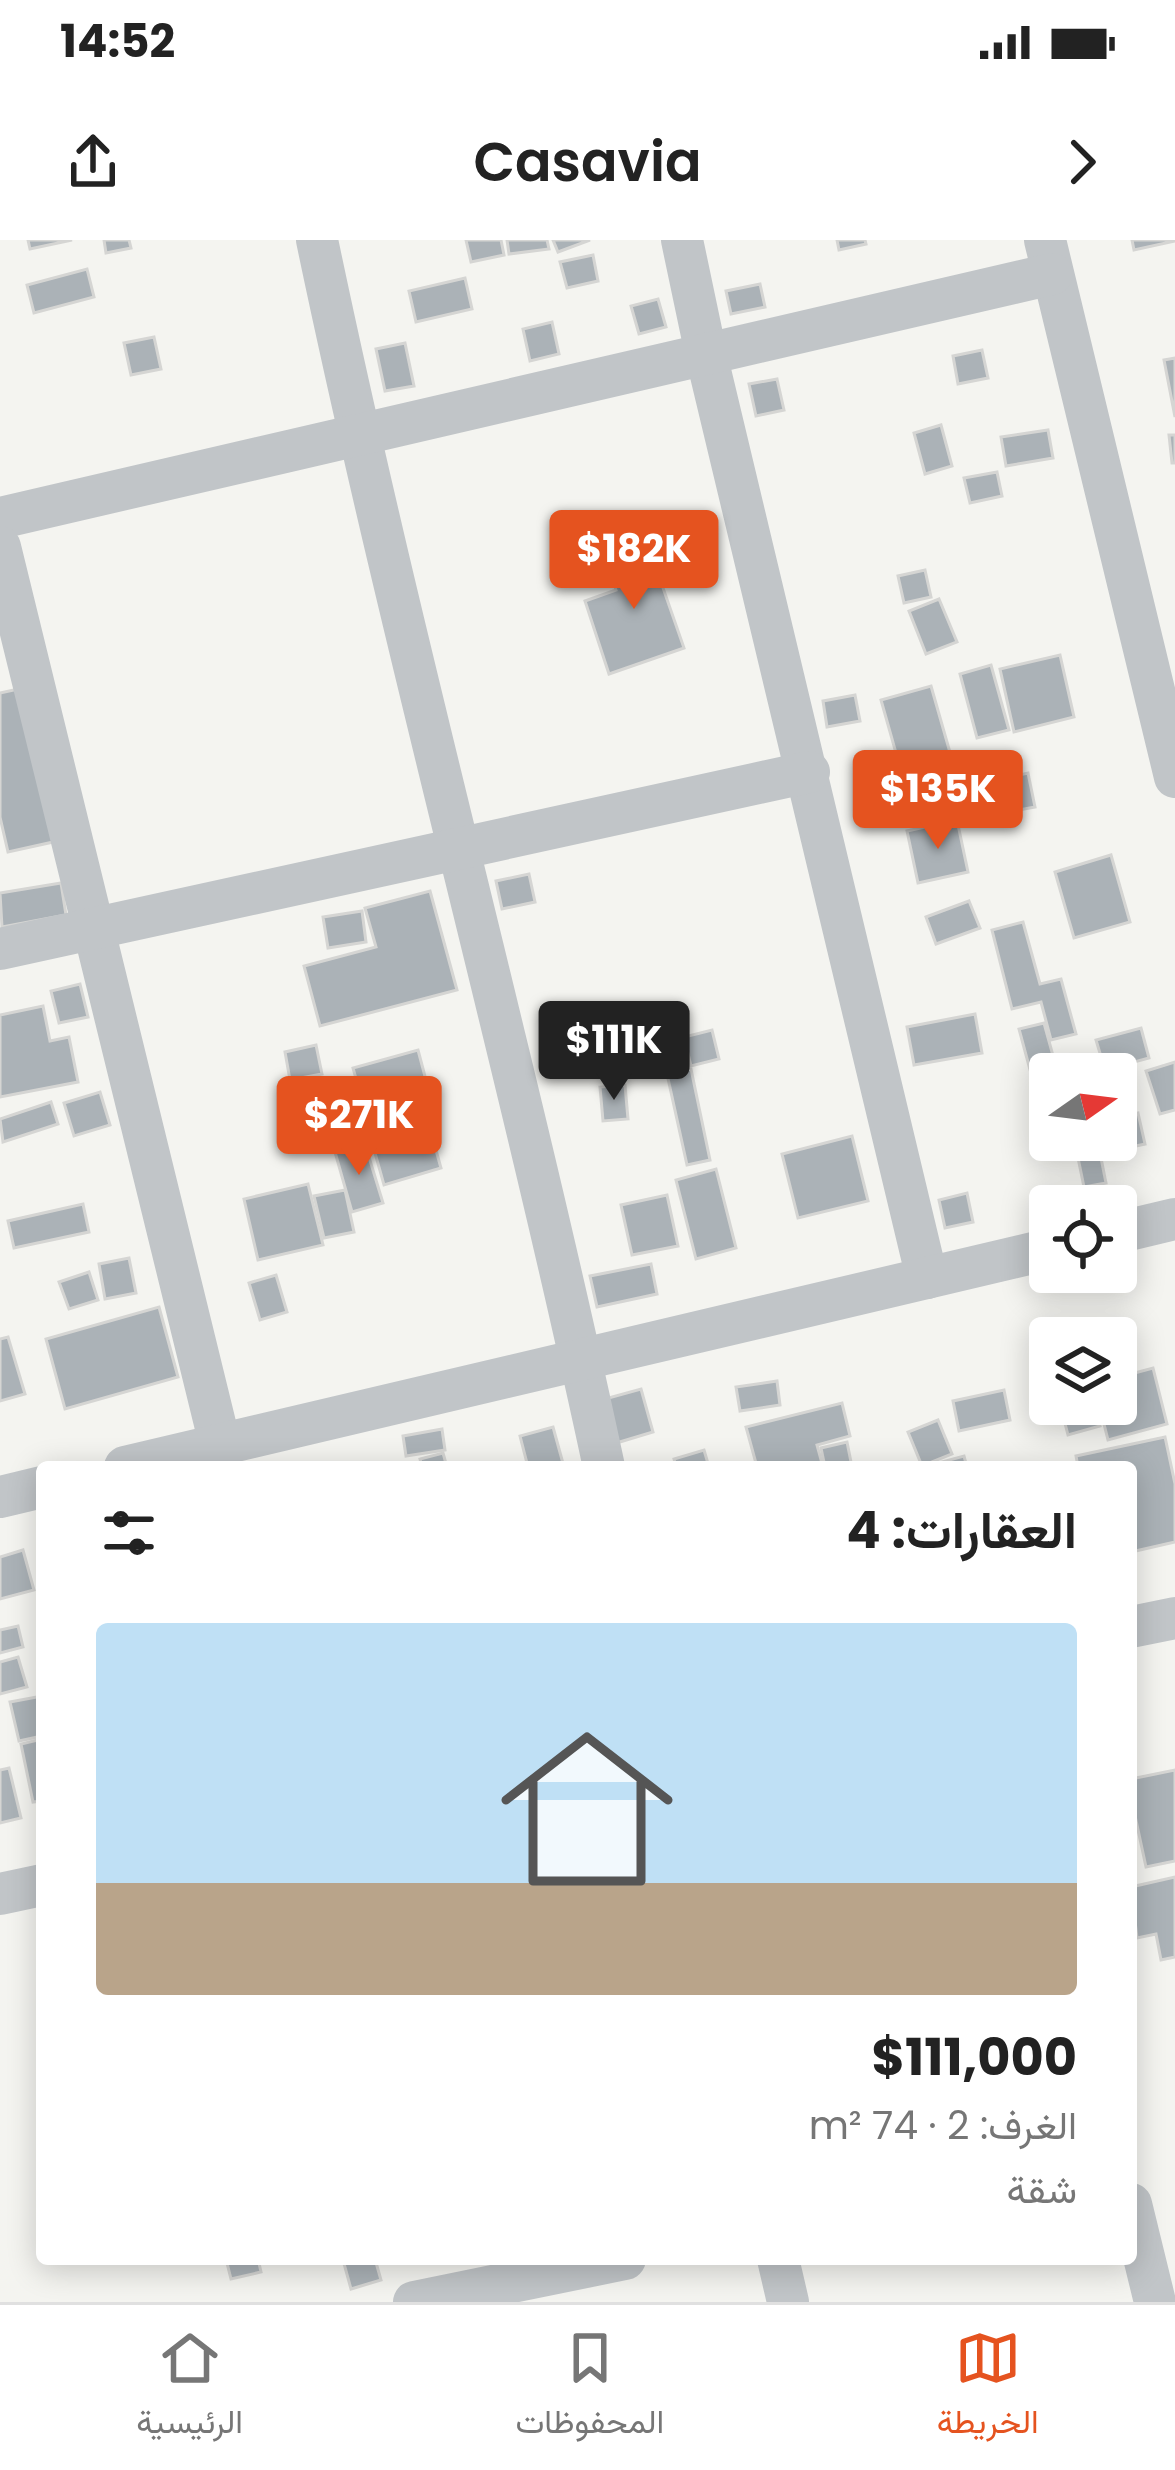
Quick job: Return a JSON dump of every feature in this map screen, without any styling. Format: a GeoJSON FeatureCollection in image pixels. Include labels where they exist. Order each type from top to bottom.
{"type":"FeatureCollection","features":[{"type":"Feature","properties":{"kind":"street"},"geometry":{"type":"LineString","coordinates":[[317,240],[358,436],[603,1461]]}},
{"type":"Feature","properties":{"kind":"street"},"geometry":{"type":"LineString","coordinates":[[682,240],[927,1278]]}},
{"type":"Feature","properties":{"kind":"street"},"geometry":{"type":"LineString","coordinates":[[0,518],[706,354],[1048,257],[1168,719],[1175,777]]}},
{"type":"Feature","properties":{"kind":"street"},"geometry":{"type":"LineString","coordinates":[[0,547],[220,1444]]}},
{"type":"Feature","properties":{"kind":"street"},"geometry":{"type":"LineString","coordinates":[[0,949],[809,772]]}},
{"type":"Feature","properties":{"kind":"street"},"geometry":{"type":"LineString","coordinates":[[1137,1228],[1175,1219]]}},
{"type":"Feature","properties":{"kind":"street"},"geometry":{"type":"LineString","coordinates":[[150,1461],[1029,1254]]}},
{"type":"Feature","properties":{"kind":"street"},"geometry":{"type":"LineString","coordinates":[[0,1497],[36,1488]]}},
{"type":"Feature","properties":{"kind":"street"},"geometry":{"type":"LineString","coordinates":[[1137,1626],[1175,1618]]}},
{"type":"Feature","properties":{"kind":"street"},"geometry":{"type":"LineString","coordinates":[[0,1894],[36,1886]]}},
{"type":"Feature","properties":{"kind":"street"},"geometry":{"type":"LineString","coordinates":[[1137,2228],[1155,2302]]}},
{"type":"Feature","properties":{"kind":"street"},"geometry":{"type":"LineString","coordinates":[[431,2290],[587,2265]]}},
{"type":"Feature","properties":{"kind":"street"},"geometry":{"type":"LineString","coordinates":[[779,2265],[788,2302]]}},
{"type":"Feature","properties":{"kind":"building"},"geometry":{"type":"Polygon","coordinates":[[[28,240],[72,240],[30,249],[28,240]]]}},
{"type":"Feature","properties":{"kind":"building"},"geometry":{"type":"Polygon","coordinates":[[[104,240],[129,240],[131,248],[106,253],[104,240]]]}},
{"type":"Feature","properties":{"kind":"building"},"geometry":{"type":"Polygon","coordinates":[[[466,240],[501,240],[504,255],[471,262],[466,240]]]}},
{"type":"Feature","properties":{"kind":"building"},"geometry":{"type":"Polygon","coordinates":[[[507,240],[547,240],[549,249],[509,254],[507,240]]]}},
{"type":"Feature","properties":{"kind":"building"},"geometry":{"type":"Polygon","coordinates":[[[553,240],[590,240],[558,252],[553,240]]]}},
{"type":"Feature","properties":{"kind":"building"},"geometry":{"type":"Polygon","coordinates":[[[837,240],[865,240],[866,244],[839,250],[837,240]]]}},
{"type":"Feature","properties":{"kind":"building"},"geometry":{"type":"Polygon","coordinates":[[[1132,240],[1175,240],[1175,241],[1134,250],[1132,240]]]}},
{"type":"Feature","properties":{"kind":"building"},"geometry":{"type":"Polygon","coordinates":[[[593,255],[598,281],[567,288],[560,262],[593,255]]]}},
{"type":"Feature","properties":{"kind":"building"},"geometry":{"type":"Polygon","coordinates":[[[87,269],[94,297],[34,313],[27,285],[87,269]]]}},
{"type":"Feature","properties":{"kind":"building"},"geometry":{"type":"Polygon","coordinates":[[[465,278],[472,309],[416,322],[409,291],[465,278]]]}},
{"type":"Feature","properties":{"kind":"building"},"geometry":{"type":"Polygon","coordinates":[[[760,284],[765,307],[731,314],[726,291],[760,284]]]}},
{"type":"Feature","properties":{"kind":"building"},"geometry":{"type":"Polygon","coordinates":[[[658,299],[666,327],[639,334],[631,306],[658,299]]]}},
{"type":"Feature","properties":{"kind":"building"},"geometry":{"type":"Polygon","coordinates":[[[552,322],[559,354],[530,361],[523,329],[552,322]]]}},
{"type":"Feature","properties":{"kind":"building"},"geometry":{"type":"Polygon","coordinates":[[[154,337],[161,369],[131,375],[124,343],[154,337]]]}},
{"type":"Feature","properties":{"kind":"building"},"geometry":{"type":"Polygon","coordinates":[[[405,343],[414,386],[385,391],[376,349],[405,343]]]}},
{"type":"Feature","properties":{"kind":"building"},"geometry":{"type":"Polygon","coordinates":[[[982,350],[988,378],[958,384],[953,356],[982,350]]]}},
{"type":"Feature","properties":{"kind":"building"},"geometry":{"type":"Polygon","coordinates":[[[1175,358],[1175,417],[1164,360],[1175,358]]]}},
{"type":"Feature","properties":{"kind":"building"},"geometry":{"type":"Polygon","coordinates":[[[777,379],[784,410],[756,416],[749,384],[777,379]]]}},
{"type":"Feature","properties":{"kind":"building"},"geometry":{"type":"Polygon","coordinates":[[[941,425],[952,466],[925,474],[914,433],[941,425]]]}},
{"type":"Feature","properties":{"kind":"building"},"geometry":{"type":"Polygon","coordinates":[[[1048,430],[1053,458],[1006,466],[1001,437],[1048,430]]]}},
{"type":"Feature","properties":{"kind":"building"},"geometry":{"type":"Polygon","coordinates":[[[1169,435],[1175,435],[1175,463],[1172,463],[1169,435]]]}},
{"type":"Feature","properties":{"kind":"building"},"geometry":{"type":"Polygon","coordinates":[[[997,472],[1002,496],[970,503],[964,478],[997,472]]]}},
{"type":"Feature","properties":{"kind":"building"},"geometry":{"type":"Polygon","coordinates":[[[647,542],[684,648],[609,674],[585,601],[616,590],[605,556],[647,542]]]}},
{"type":"Feature","properties":{"kind":"building"},"geometry":{"type":"Polygon","coordinates":[[[925,570],[931,597],[904,603],[898,576],[925,570]]]}},
{"type":"Feature","properties":{"kind":"building"},"geometry":{"type":"Polygon","coordinates":[[[939,599],[957,642],[926,654],[909,611],[939,599]]]}},
{"type":"Feature","properties":{"kind":"building"},"geometry":{"type":"Polygon","coordinates":[[[1060,655],[1074,717],[1014,732],[1000,669],[1060,655]]]}},
{"type":"Feature","properties":{"kind":"building"},"geometry":{"type":"Polygon","coordinates":[[[991,665],[1009,730],[977,738],[960,674],[991,665]]]}},
{"type":"Feature","properties":{"kind":"building"},"geometry":{"type":"Polygon","coordinates":[[[931,686],[957,777],[907,792],[881,700],[931,686]]]}},
{"type":"Feature","properties":{"kind":"building"},"geometry":{"type":"Polygon","coordinates":[[[18,689],[53,842],[8,852],[0,817],[0,693],[18,689]]]}},
{"type":"Feature","properties":{"kind":"building"},"geometry":{"type":"Polygon","coordinates":[[[855,695],[860,721],[827,727],[823,701],[855,695]]]}},
{"type":"Feature","properties":{"kind":"building"},"geometry":{"type":"Polygon","coordinates":[[[1028,773],[1035,807],[1003,813],[997,780],[1028,773]]]}},
{"type":"Feature","properties":{"kind":"building"},"geometry":{"type":"Polygon","coordinates":[[[957,820],[968,872],[918,883],[907,831],[957,820]]]}},
{"type":"Feature","properties":{"kind":"building"},"geometry":{"type":"Polygon","coordinates":[[[1111,855],[1130,922],[1074,938],[1055,872],[1111,855]]]}},
{"type":"Feature","properties":{"kind":"building"},"geometry":{"type":"Polygon","coordinates":[[[529,874],[535,902],[502,909],[496,881],[529,874]]]}},
{"type":"Feature","properties":{"kind":"building"},"geometry":{"type":"Polygon","coordinates":[[[61,883],[66,915],[2,927],[0,893],[61,883]]]}},
{"type":"Feature","properties":{"kind":"building"},"geometry":{"type":"Polygon","coordinates":[[[430,891],[457,990],[320,1026],[304,966],[376,947],[365,908],[430,891]]]}},
{"type":"Feature","properties":{"kind":"building"},"geometry":{"type":"Polygon","coordinates":[[[969,901],[980,928],[936,944],[926,917],[969,901]]]}},
{"type":"Feature","properties":{"kind":"building"},"geometry":{"type":"Polygon","coordinates":[[[362,911],[366,942],[328,948],[323,917],[362,911]]]}},
{"type":"Feature","properties":{"kind":"building"},"geometry":{"type":"Polygon","coordinates":[[[1023,922],[1040,984],[1061,979],[1076,1034],[1051,1040],[1041,1002],[1012,1009],[992,930],[1023,922]]]}},
{"type":"Feature","properties":{"kind":"building"},"geometry":{"type":"Polygon","coordinates":[[[80,984],[88,1017],[59,1023],[51,991],[80,984]]]}},
{"type":"Feature","properties":{"kind":"building"},"geometry":{"type":"Polygon","coordinates":[[[43,1006],[50,1041],[69,1037],[78,1082],[0,1097],[0,1015],[43,1006]]]}},
{"type":"Feature","properties":{"kind":"building"},"geometry":{"type":"Polygon","coordinates":[[[975,1014],[982,1053],[914,1065],[907,1027],[975,1014]]]}},
{"type":"Feature","properties":{"kind":"building"},"geometry":{"type":"Polygon","coordinates":[[[1044,1023],[1052,1053],[1029,1053],[1029,1066],[1019,1029],[1044,1023]]]}},
{"type":"Feature","properties":{"kind":"building"},"geometry":{"type":"Polygon","coordinates":[[[1141,1028],[1149,1058],[1137,1061],[1137,1053],[1100,1053],[1096,1040],[1141,1028]]]}},
{"type":"Feature","properties":{"kind":"building"},"geometry":{"type":"Polygon","coordinates":[[[712,1030],[719,1059],[691,1066],[684,1037],[712,1030]]]}},
{"type":"Feature","properties":{"kind":"building"},"geometry":{"type":"Polygon","coordinates":[[[316,1045],[322,1074],[290,1080],[285,1052],[316,1045]]]}},
{"type":"Feature","properties":{"kind":"building"},"geometry":{"type":"Polygon","coordinates":[[[418,1050],[435,1114],[371,1132],[353,1068],[418,1050]]]}},
{"type":"Feature","properties":{"kind":"building"},"geometry":{"type":"Polygon","coordinates":[[[1175,1062],[1175,1110],[1160,1114],[1146,1071],[1175,1062]]]}},
{"type":"Feature","properties":{"kind":"building"},"geometry":{"type":"Polygon","coordinates":[[[691,1069],[710,1160],[687,1165],[667,1074],[691,1069]]]}},
{"type":"Feature","properties":{"kind":"building"},"geometry":{"type":"Polygon","coordinates":[[[625,1085],[628,1119],[603,1121],[600,1087],[625,1085]]]}},
{"type":"Feature","properties":{"kind":"building"},"geometry":{"type":"Polygon","coordinates":[[[100,1092],[110,1125],[74,1136],[64,1103],[100,1092]]]}},
{"type":"Feature","properties":{"kind":"building"},"geometry":{"type":"Polygon","coordinates":[[[51,1102],[58,1124],[3,1142],[0,1119],[51,1102]]]}},
{"type":"Feature","properties":{"kind":"building"},"geometry":{"type":"Polygon","coordinates":[[[1137,1113],[1145,1144],[1137,1146],[1137,1113]]]}},
{"type":"Feature","properties":{"kind":"building"},"geometry":{"type":"Polygon","coordinates":[[[432,1136],[441,1168],[384,1185],[375,1153],[432,1136]]]}},
{"type":"Feature","properties":{"kind":"building"},"geometry":{"type":"Polygon","coordinates":[[[852,1136],[868,1201],[798,1218],[782,1154],[852,1136]]]}},
{"type":"Feature","properties":{"kind":"building"},"geometry":{"type":"Polygon","coordinates":[[[365,1144],[383,1203],[352,1212],[335,1152],[365,1144]]]}},
{"type":"Feature","properties":{"kind":"building"},"geometry":{"type":"Polygon","coordinates":[[[1079,1161],[1102,1161],[1106,1183],[1084,1185],[1079,1161]]]}},
{"type":"Feature","properties":{"kind":"building"},"geometry":{"type":"Polygon","coordinates":[[[716,1169],[736,1248],[696,1259],[676,1180],[716,1169]]]}},
{"type":"Feature","properties":{"kind":"building"},"geometry":{"type":"Polygon","coordinates":[[[308,1184],[323,1245],[258,1260],[244,1199],[308,1184]]]}},
{"type":"Feature","properties":{"kind":"building"},"geometry":{"type":"Polygon","coordinates":[[[345,1190],[354,1232],[324,1238],[314,1196],[345,1190]]]}},
{"type":"Feature","properties":{"kind":"building"},"geometry":{"type":"Polygon","coordinates":[[[967,1193],[973,1222],[945,1228],[939,1200],[967,1193]]]}},
{"type":"Feature","properties":{"kind":"building"},"geometry":{"type":"Polygon","coordinates":[[[667,1195],[678,1246],[632,1255],[621,1205],[667,1195]]]}},
{"type":"Feature","properties":{"kind":"building"},"geometry":{"type":"Polygon","coordinates":[[[83,1204],[89,1232],[14,1248],[8,1221],[83,1204]]]}},
{"type":"Feature","properties":{"kind":"building"},"geometry":{"type":"Polygon","coordinates":[[[129,1258],[136,1293],[105,1299],[99,1264],[129,1258]]]}},
{"type":"Feature","properties":{"kind":"building"},"geometry":{"type":"Polygon","coordinates":[[[651,1264],[657,1294],[597,1307],[590,1276],[651,1264]]]}},
{"type":"Feature","properties":{"kind":"building"},"geometry":{"type":"Polygon","coordinates":[[[89,1272],[98,1300],[69,1309],[59,1282],[89,1272]]]}},
{"type":"Feature","properties":{"kind":"building"},"geometry":{"type":"Polygon","coordinates":[[[276,1275],[287,1312],[260,1320],[249,1283],[276,1275]]]}},
{"type":"Feature","properties":{"kind":"building"},"geometry":{"type":"Polygon","coordinates":[[[159,1307],[178,1377],[65,1409],[46,1339],[159,1307]]]}},
{"type":"Feature","properties":{"kind":"building"},"geometry":{"type":"Polygon","coordinates":[[[8,1337],[25,1394],[0,1401],[0,1339],[8,1337]]]}},
{"type":"Feature","properties":{"kind":"building"},"geometry":{"type":"Polygon","coordinates":[[[1153,1368],[1167,1424],[1108,1440],[1104,1425],[1137,1425],[1137,1372],[1153,1368]]]}},
{"type":"Feature","properties":{"kind":"building"},"geometry":{"type":"Polygon","coordinates":[[[777,1381],[780,1405],[740,1411],[736,1387],[777,1381]]]}},
{"type":"Feature","properties":{"kind":"building"},"geometry":{"type":"Polygon","coordinates":[[[641,1389],[653,1432],[613,1444],[601,1400],[641,1389]]]}},
{"type":"Feature","properties":{"kind":"building"},"geometry":{"type":"Polygon","coordinates":[[[1004,1390],[1010,1420],[959,1431],[953,1401],[1004,1390]]]}},
{"type":"Feature","properties":{"kind":"building"},"geometry":{"type":"Polygon","coordinates":[[[842,1403],[850,1436],[817,1445],[821,1461],[755,1461],[746,1427],[842,1403]]]}},
{"type":"Feature","properties":{"kind":"building"},"geometry":{"type":"Polygon","coordinates":[[[938,1420],[952,1454],[920,1461],[908,1432],[938,1420]]]}},
{"type":"Feature","properties":{"kind":"building"},"geometry":{"type":"Polygon","coordinates":[[[1065,1425],[1100,1425],[1100,1426],[1068,1435],[1065,1425]]]}},
{"type":"Feature","properties":{"kind":"building"},"geometry":{"type":"Polygon","coordinates":[[[553,1427],[562,1461],[526,1461],[520,1436],[553,1427]]]}},
{"type":"Feature","properties":{"kind":"building"},"geometry":{"type":"Polygon","coordinates":[[[442,1429],[445,1450],[406,1456],[403,1436],[442,1429]]]}},
{"type":"Feature","properties":{"kind":"building"},"geometry":{"type":"Polygon","coordinates":[[[1165,1437],[1175,1484],[1175,1542],[1137,1551],[1137,1461],[1077,1461],[1076,1456],[1165,1437]]]}},
{"type":"Feature","properties":{"kind":"building"},"geometry":{"type":"Polygon","coordinates":[[[847,1442],[851,1461],[824,1461],[821,1448],[847,1442]]]}},
{"type":"Feature","properties":{"kind":"building"},"geometry":{"type":"Polygon","coordinates":[[[704,1450],[707,1461],[674,1461],[704,1450]]]}},
{"type":"Feature","properties":{"kind":"building"},"geometry":{"type":"Polygon","coordinates":[[[443,1453],[445,1461],[420,1461],[443,1453]]]}},
{"type":"Feature","properties":{"kind":"building"},"geometry":{"type":"Polygon","coordinates":[[[23,1550],[34,1590],[0,1599],[0,1557],[23,1550]]]}},
{"type":"Feature","properties":{"kind":"building"},"geometry":{"type":"Polygon","coordinates":[[[18,1626],[23,1647],[0,1653],[0,1630],[18,1626]]]}},
{"type":"Feature","properties":{"kind":"building"},"geometry":{"type":"Polygon","coordinates":[[[18,1657],[27,1687],[0,1694],[0,1662],[18,1657]]]}},
{"type":"Feature","properties":{"kind":"building"},"geometry":{"type":"Polygon","coordinates":[[[36,1697],[36,1737],[19,1741],[10,1702],[36,1697]]]}},
{"type":"Feature","properties":{"kind":"building"},"geometry":{"type":"Polygon","coordinates":[[[36,1740],[36,1802],[33,1802],[21,1744],[36,1740]]]}},
{"type":"Feature","properties":{"kind":"building"},"geometry":{"type":"Polygon","coordinates":[[[9,1768],[21,1818],[0,1823],[0,1770],[9,1768]]]}},
{"type":"Feature","properties":{"kind":"building"},"geometry":{"type":"Polygon","coordinates":[[[1175,1770],[1175,1861],[1146,1867],[1137,1825],[1137,1778],[1175,1770]]]}},
{"type":"Feature","properties":{"kind":"building"},"geometry":{"type":"Polygon","coordinates":[[[1175,1877],[1175,1957],[1161,1960],[1156,1934],[1137,1938],[1137,1886],[1175,1877]]]}},
{"type":"Feature","properties":{"kind":"building"},"geometry":{"type":"Polygon","coordinates":[[[228,2265],[259,2265],[261,2272],[231,2279],[228,2265]]]}},
{"type":"Feature","properties":{"kind":"building"},"geometry":{"type":"Polygon","coordinates":[[[344,2265],[377,2265],[381,2280],[351,2289],[344,2265]]]}}]}
